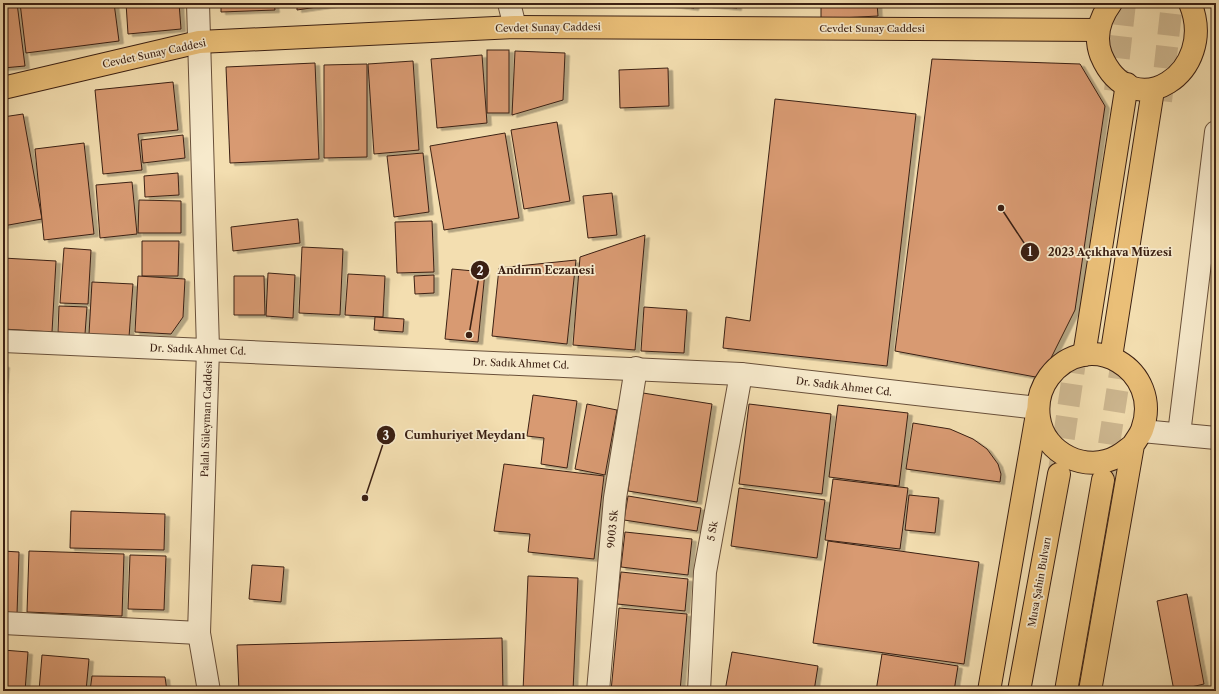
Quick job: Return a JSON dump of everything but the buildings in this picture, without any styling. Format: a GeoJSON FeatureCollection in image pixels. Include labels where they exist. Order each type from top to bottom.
{"type":"FeatureCollection","features":[{"type":"Feature","properties":{"kind":"main road"},"geometry":{"type":"LineString","coordinates":[[1111,3],[1103,14],[1098,30],[1099,48],[1106,65],[1112,73],[1127,84],[1145,90],[1153,90],[1173,84],[1184,78],[1199,56],[1209,36],[1202,26],[1199,9]]}},
{"type":"Feature","properties":{"kind":"main road","name":"Cevdet Sunay Caddesi"},"geometry":{"type":"LineString","coordinates":[[3,88],[199,42],[515,27],[1098,30]]}},
{"type":"Feature","properties":{"kind":"main road"},"geometry":{"type":"LineString","coordinates":[[1084,354],[1127,84]]}},
{"type":"Feature","properties":{"kind":"main road"},"geometry":{"type":"LineString","coordinates":[[1111,357],[1153,90]]}},
{"type":"Feature","properties":{"kind":"main road"},"geometry":{"type":"LineString","coordinates":[[989,691],[1042,390],[1051,374],[1068,360],[1084,354],[1097,354],[1111,357],[1128,368],[1139,382],[1145,397],[1146,414],[1137,438],[1090,691]]}},
{"type":"Feature","properties":{"kind":"main road"},"geometry":{"type":"LineString","coordinates":[[1038,408],[1039,420],[1046,438],[1058,451],[1073,460],[1082,462],[1100,462],[1118,456],[1137,438]]}},
{"type":"Feature","properties":{"kind":"main road","name":"Musa Şahin Bulvarı"},"geometry":{"type":"LineString","coordinates":[[1019,691],[1059,474]]}},
{"type":"Feature","properties":{"kind":"main road"},"geometry":{"type":"LineString","coordinates":[[1066,691],[1103,480]]}},
{"type":"Feature","properties":{"kind":"street","name":"Palalı Süleyman Caddesi"},"geometry":{"type":"LineString","coordinates":[[198,3],[208,349],[199,633],[209,691]]}},
{"type":"Feature","properties":{"kind":"street"},"geometry":{"type":"LineString","coordinates":[[509,3],[515,27]]}},
{"type":"Feature","properties":{"kind":"street"},"geometry":{"type":"LineString","coordinates":[[1179,434],[1216,132]]}},
{"type":"Feature","properties":{"kind":"street","name":"Dr. Sadık Ahmet Cd."},"geometry":{"type":"LineString","coordinates":[[3,341],[636,368],[741,374],[1038,408]]}},
{"type":"Feature","properties":{"kind":"street","name":"9003 Sk"},"geometry":{"type":"LineString","coordinates":[[598,691],[615,498],[636,368]]}},
{"type":"Feature","properties":{"kind":"street","name":"5 Sk"},"geometry":{"type":"LineString","coordinates":[[699,691],[705,572],[741,374]]}},
{"type":"Feature","properties":{"kind":"street"},"geometry":{"type":"LineString","coordinates":[[1137,438],[1179,434],[1216,438]]}},
{"type":"Feature","properties":{"kind":"street"},"geometry":{"type":"LineString","coordinates":[[3,623],[199,633]]}},
{"type":"Feature","properties":{"kind":"tunnel"},"geometry":{"type":"LineString","coordinates":[[1115,91],[1125,3]]}},
{"type":"Feature","properties":{"kind":"tunnel"},"geometry":{"type":"LineString","coordinates":[[1161,101],[1172,3]]}},
{"type":"Feature","properties":{"kind":"tunnel"},"geometry":{"type":"LineString","coordinates":[[1059,471],[1078,341]]}},
{"type":"Feature","properties":{"kind":"tunnel"},"geometry":{"type":"LineString","coordinates":[[1104,477],[1124,347]]}},
{"type":"Feature","properties":{"kind":"place","name":"2023 Açıkhava Müzesi"},"geometry":{"type":"Point","coordinates":[1001,208]}},
{"type":"Feature","properties":{"kind":"place","name":"Andırın Eczanesi"},"geometry":{"type":"Point","coordinates":[469,335]}},
{"type":"Feature","properties":{"kind":"place","name":"Cumhuriyet Meydanı"},"geometry":{"type":"Point","coordinates":[365,498]}}]}
